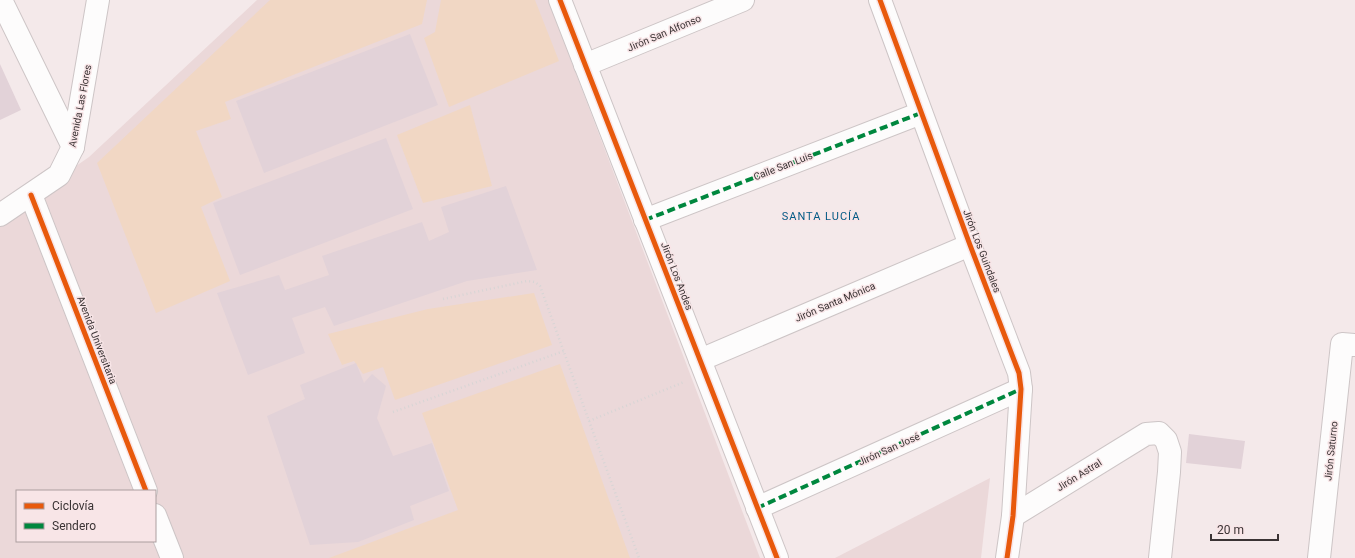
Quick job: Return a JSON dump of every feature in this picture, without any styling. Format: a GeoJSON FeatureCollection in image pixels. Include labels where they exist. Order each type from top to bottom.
{"type":"FeatureCollection","features":[{"type":"Feature","properties":{"kind":"street"},"geometry":{"type":"LineString","coordinates":[[1,0],[73,147]]}},
{"type":"Feature","properties":{"kind":"street","name":"Avenida Las Flores"},"geometry":{"type":"LineString","coordinates":[[0,215],[59,175],[73,147],[98,0]]}},
{"type":"Feature","properties":{"kind":"street","name":"Jirón Los Andes"},"geometry":{"type":"LineString","coordinates":[[560,0],[758,508],[776,558]]}},
{"type":"Feature","properties":{"kind":"street","name":"Jirón San Alfonso"},"geometry":{"type":"LineString","coordinates":[[585,65],[743,0]]}},
{"type":"Feature","properties":{"kind":"street","name":"Jirón Los Guindales"},"geometry":{"type":"LineString","coordinates":[[880,0],[1019,374],[1022,389],[1013,516],[1007,558]]}},
{"type":"Feature","properties":{"kind":"street","name":"Calle San Luis"},"geometry":{"type":"LineString","coordinates":[[645,220],[921,112]]}},
{"type":"Feature","properties":{"kind":"street","name":"Avenida Universitaria"},"geometry":{"type":"LineString","coordinates":[[31,195],[146,490]]}},
{"type":"Feature","properties":{"kind":"street","name":"Jirón Santa Mónica"},"geometry":{"type":"LineString","coordinates":[[702,367],[970,245]]}},
{"type":"Feature","properties":{"kind":"street","name":"Jirón Saturno"},"geometry":{"type":"LineString","coordinates":[[1319,558],[1349,345]]}},
{"type":"Feature","properties":{"kind":"street","name":"Jirón San José"},"geometry":{"type":"LineString","coordinates":[[758,508],[1022,389]]}},
{"type":"Feature","properties":{"kind":"street","name":"Jirón Astral"},"geometry":{"type":"LineString","coordinates":[[1013,516],[1146,434],[1159,433],[1166,440],[1170,452],[1160,558]]}},
{"type":"Feature","properties":{"kind":"street"},"geometry":{"type":"LineString","coordinates":[[156,518],[172,558]]}},
{"type":"Feature","properties":{"kind":"path"},"geometry":{"type":"LineString","coordinates":[[443,299],[527,281],[535,282],[540,286],[639,558]]}},
{"type":"Feature","properties":{"kind":"path"},"geometry":{"type":"LineString","coordinates":[[393,412],[564,352]]}},
{"type":"Feature","properties":{"kind":"path"},"geometry":{"type":"LineString","coordinates":[[589,421],[702,367]]}},
{"type":"Feature","properties":{"kind":"shaded area"},"geometry":{"type":"Polygon","coordinates":[[[257,0],[548,0],[760,558],[0,558],[0,219],[89,157],[257,0]]]}},
{"type":"Feature","properties":{"kind":"shaded area"},"geometry":{"type":"Polygon","coordinates":[[[270,0],[427,0],[422,24],[225,102],[231,119],[196,131],[222,197],[201,207],[230,281],[156,313],[97,163],[270,0]]]}},
{"type":"Feature","properties":{"kind":"shaded area"},"geometry":{"type":"Polygon","coordinates":[[[441,0],[535,0],[559,61],[449,107],[424,38],[435,32],[441,0]]]}},
{"type":"Feature","properties":{"kind":"shaded area"},"geometry":{"type":"Polygon","coordinates":[[[470,105],[492,186],[423,203],[397,135],[470,105]]]}},
{"type":"Feature","properties":{"kind":"shaded area"},"geometry":{"type":"Polygon","coordinates":[[[534,293],[552,345],[395,400],[383,367],[363,374],[354,361],[342,365],[328,334],[428,309],[534,293]]]}},
{"type":"Feature","properties":{"kind":"shaded area"},"geometry":{"type":"Polygon","coordinates":[[[560,364],[630,558],[329,558],[458,510],[422,413],[560,364]]]}},
{"type":"Feature","properties":{"kind":"shaded area"},"geometry":{"type":"Polygon","coordinates":[[[990,478],[981,558],[835,558],[990,478]]]}},
{"type":"Feature","properties":{"kind":"building"},"geometry":{"type":"Polygon","coordinates":[[[410,34],[438,105],[264,173],[236,101],[410,34]]]}},
{"type":"Feature","properties":{"kind":"building"},"geometry":{"type":"Polygon","coordinates":[[[0,64],[21,110],[0,120],[0,64]]]}},
{"type":"Feature","properties":{"kind":"building"},"geometry":{"type":"Polygon","coordinates":[[[386,138],[413,209],[240,275],[213,203],[386,138]]]}},
{"type":"Feature","properties":{"kind":"building"},"geometry":{"type":"Polygon","coordinates":[[[506,186],[537,270],[467,281],[334,326],[325,307],[292,318],[305,353],[248,375],[217,293],[279,275],[285,290],[329,275],[322,256],[422,222],[429,241],[449,232],[441,207],[506,186]]]}},
{"type":"Feature","properties":{"kind":"building"},"geometry":{"type":"Polygon","coordinates":[[[356,363],[364,383],[372,374],[386,386],[377,418],[393,456],[432,443],[449,491],[410,506],[414,520],[358,542],[310,545],[267,416],[305,399],[300,385],[356,363]]]}},
{"type":"Feature","properties":{"kind":"building"},"geometry":{"type":"Polygon","coordinates":[[[1189,434],[1245,441],[1241,469],[1186,463],[1189,434]]]}},
{"type":"Feature","properties":{"kind":"marked path"},"geometry":{"type":"LineString","coordinates":[[645,220],[921,113]]}},
{"type":"Feature","properties":{"kind":"marked path"},"geometry":{"type":"LineString","coordinates":[[757,508],[1021,389]]}},
{"type":"Feature","properties":{"kind":"cycle path"},"geometry":{"type":"LineString","coordinates":[[560,0],[777,558]]}},
{"type":"Feature","properties":{"kind":"cycle path"},"geometry":{"type":"LineString","coordinates":[[880,0],[970,245],[1019,373],[1021,389],[1013,516],[1007,558]]}},
{"type":"Feature","properties":{"kind":"cycle path"},"geometry":{"type":"LineString","coordinates":[[31,195],[146,490]]}},
{"type":"Feature","properties":{"kind":"district","name":"SANTA LUCÍA"},"geometry":{"type":"Point","coordinates":[821,216]}}]}
